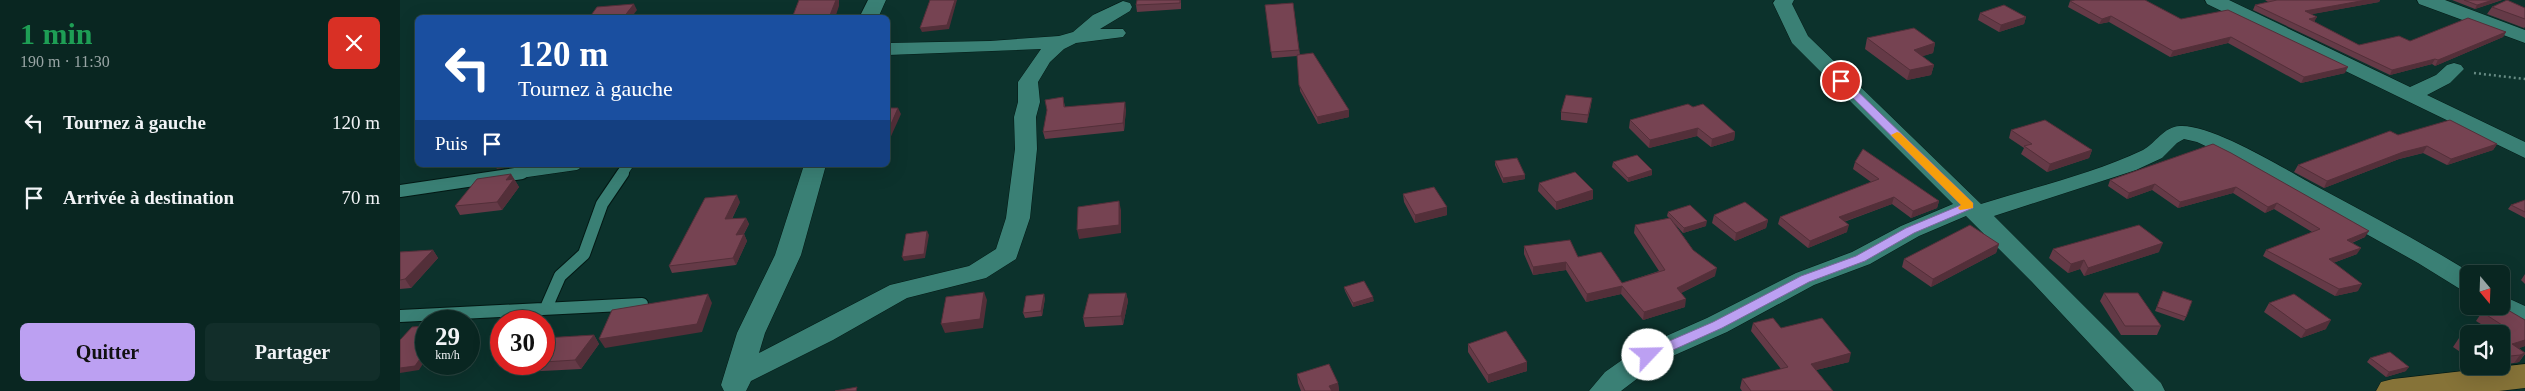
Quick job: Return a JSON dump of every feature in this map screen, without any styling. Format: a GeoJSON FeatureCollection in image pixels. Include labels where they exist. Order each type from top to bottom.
{"type":"FeatureCollection","features":[{"type":"Feature","properties":{"kind":"main road"},"geometry":{"type":"LineString","coordinates":[[2393,391],[2427,385],[2525,376]]}},
{"type":"Feature","properties":{"kind":"street"},"geometry":{"type":"LineString","coordinates":[[870,15],[877,0]]}},
{"type":"Feature","properties":{"kind":"street"},"geometry":{"type":"LineString","coordinates":[[1785,0],[1782,3],[1799,39],[2041,276],[2151,391]]}},
{"type":"Feature","properties":{"kind":"street"},"geometry":{"type":"LineString","coordinates":[[2214,0],[2525,151]]}},
{"type":"Feature","properties":{"kind":"street"},"geometry":{"type":"LineString","coordinates":[[2426,0],[2525,37]]}},
{"type":"Feature","properties":{"kind":"street"},"geometry":{"type":"LineString","coordinates":[[736,383],[899,291],[977,272],[1007,253],[1018,218],[1026,149],[1025,117],[1029,102],[1028,82],[1042,59],[1100,19],[1123,7]]}},
{"type":"Feature","properties":{"kind":"street"},"geometry":{"type":"LineString","coordinates":[[890,49],[990,47],[1116,33]]}},
{"type":"Feature","properties":{"kind":"street"},"geometry":{"type":"LineString","coordinates":[[2411,95],[2443,79],[2452,70]]}},
{"type":"Feature","properties":{"kind":"street"},"geometry":{"type":"LineString","coordinates":[[1603,391],[1615,379],[1648,355],[1717,325],[1805,279],[1861,258],[1910,231],[1973,209],[2128,165],[2154,153],[2169,138],[2181,132],[2204,137],[2237,152],[2427,257],[2460,277]]}},
{"type":"Feature","properties":{"kind":"street"},"geometry":{"type":"LineString","coordinates":[[736,383],[751,333],[788,255],[814,167]]}},
{"type":"Feature","properties":{"kind":"street"},"geometry":{"type":"LineString","coordinates":[[2510,309],[2525,318]]}},
{"type":"Feature","properties":{"kind":"lane"},"geometry":{"type":"LineString","coordinates":[[400,191],[562,167]]}},
{"type":"Feature","properties":{"kind":"lane"},"geometry":{"type":"LineString","coordinates":[[546,308],[560,276],[584,254],[602,204],[627,167]]}},
{"type":"Feature","properties":{"kind":"lane"},"geometry":{"type":"LineString","coordinates":[[400,316],[642,304]]}},
{"type":"Feature","properties":{"kind":"path"},"geometry":{"type":"LineString","coordinates":[[2452,70],[2525,80]]}},
{"type":"Feature","properties":{"kind":"building"},"geometry":{"type":"Polygon","coordinates":[[[799,0],[836,0],[830,15],[793,15],[799,0]]]}},
{"type":"Feature","properties":{"kind":"building"},"geometry":{"type":"Polygon","coordinates":[[[930,0],[955,0],[947,25],[920,28],[930,0]]]}},
{"type":"Feature","properties":{"kind":"building"},"geometry":{"type":"Polygon","coordinates":[[[1137,0],[1180,0],[1180,3],[1136,5],[1137,0]]]}},
{"type":"Feature","properties":{"kind":"building"},"geometry":{"type":"Polygon","coordinates":[[[2145,0],[2181,19],[2228,10],[2348,67],[2304,77],[2231,37],[2173,51],[2111,16],[2102,19],[2070,1],[2145,0]]]}},
{"type":"Feature","properties":{"kind":"building"},"geometry":{"type":"Polygon","coordinates":[[[2277,0],[2366,0],[2305,11],[2317,17],[2309,19],[2359,45],[2399,36],[2410,41],[2468,18],[2506,32],[2438,60],[2435,59],[2392,70],[2255,5],[2277,0]]]}},
{"type":"Feature","properties":{"kind":"building"},"geometry":{"type":"Polygon","coordinates":[[[2464,0],[2493,0],[2477,5],[2464,0]]]}},
{"type":"Feature","properties":{"kind":"building"},"geometry":{"type":"Polygon","coordinates":[[[2507,0],[2525,8],[2525,19],[2492,7],[2507,0]]]}},
{"type":"Feature","properties":{"kind":"building"},"geometry":{"type":"Polygon","coordinates":[[[1293,3],[1299,50],[1271,52],[1265,5],[1293,3]]]}},
{"type":"Feature","properties":{"kind":"building"},"geometry":{"type":"Polygon","coordinates":[[[634,4],[625,15],[591,15],[597,7],[634,4]]]}},
{"type":"Feature","properties":{"kind":"building"},"geometry":{"type":"Polygon","coordinates":[[[2004,5],[2026,17],[2001,25],[1980,13],[2004,5]]]}},
{"type":"Feature","properties":{"kind":"building"},"geometry":{"type":"Polygon","coordinates":[[[1914,28],[1935,43],[1914,50],[1934,65],[1910,70],[1867,38],[1914,28]]]}},
{"type":"Feature","properties":{"kind":"building"},"geometry":{"type":"Polygon","coordinates":[[[1313,53],[1349,110],[1317,117],[1299,85],[1297,55],[1313,53]]]}},
{"type":"Feature","properties":{"kind":"building"},"geometry":{"type":"Polygon","coordinates":[[[1566,95],[1592,98],[1588,115],[1561,112],[1566,95]]]}},
{"type":"Feature","properties":{"kind":"building"},"geometry":{"type":"Polygon","coordinates":[[[1063,97],[1064,107],[1125,102],[1123,123],[1043,132],[1047,110],[1045,100],[1063,97]]]}},
{"type":"Feature","properties":{"kind":"building"},"geometry":{"type":"Polygon","coordinates":[[[1688,104],[1693,107],[1703,104],[1735,132],[1712,139],[1698,128],[1650,140],[1630,120],[1688,104]]]}},
{"type":"Feature","properties":{"kind":"building"},"geometry":{"type":"Polygon","coordinates":[[[890,108],[898,108],[890,126],[890,108]]]}},
{"type":"Feature","properties":{"kind":"building"},"geometry":{"type":"Polygon","coordinates":[[[2045,120],[2092,150],[2050,164],[2024,146],[2032,144],[2011,130],[2045,120]]]}},
{"type":"Feature","properties":{"kind":"building"},"geometry":{"type":"Polygon","coordinates":[[[2450,120],[2497,144],[2451,159],[2427,146],[2403,152],[2327,181],[2298,165],[2390,131],[2398,135],[2450,120]]]}},
{"type":"Feature","properties":{"kind":"building"},"geometry":{"type":"Polygon","coordinates":[[[2213,144],[2369,231],[2347,240],[2361,248],[2329,259],[2362,284],[2339,289],[2266,250],[2320,229],[2277,203],[2268,207],[2236,187],[2180,202],[2155,184],[2129,193],[2110,180],[2213,144]]]}},
{"type":"Feature","properties":{"kind":"building"},"geometry":{"type":"Polygon","coordinates":[[[1863,149],[1939,201],[1913,211],[1894,197],[1839,217],[1849,225],[1810,241],[1780,217],[1879,179],[1855,162],[1863,149]]]}},
{"type":"Feature","properties":{"kind":"building"},"geometry":{"type":"Polygon","coordinates":[[[1637,155],[1652,170],[1628,178],[1613,162],[1637,155]]]}},
{"type":"Feature","properties":{"kind":"building"},"geometry":{"type":"Polygon","coordinates":[[[1517,158],[1525,175],[1503,178],[1495,161],[1517,158]]]}},
{"type":"Feature","properties":{"kind":"building"},"geometry":{"type":"Polygon","coordinates":[[[1575,172],[1593,190],[1556,202],[1539,183],[1575,172]]]}},
{"type":"Feature","properties":{"kind":"building"},"geometry":{"type":"Polygon","coordinates":[[[511,174],[506,180],[514,179],[497,202],[455,206],[477,179],[511,174]]]}},
{"type":"Feature","properties":{"kind":"building"},"geometry":{"type":"Polygon","coordinates":[[[1434,187],[1447,207],[1415,215],[1403,194],[1434,187]]]}},
{"type":"Feature","properties":{"kind":"building"},"geometry":{"type":"Polygon","coordinates":[[[737,195],[725,219],[746,218],[736,235],[744,234],[733,258],[669,266],[705,198],[737,195]]]}},
{"type":"Feature","properties":{"kind":"building"},"geometry":{"type":"Polygon","coordinates":[[[2525,200],[2525,212],[2511,205],[2525,200]]]}},
{"type":"Feature","properties":{"kind":"building"},"geometry":{"type":"Polygon","coordinates":[[[1119,201],[1119,225],[1077,230],[1078,207],[1119,201]]]}},
{"type":"Feature","properties":{"kind":"building"},"geometry":{"type":"Polygon","coordinates":[[[1745,202],[1768,220],[1736,233],[1714,215],[1745,202]]]}},
{"type":"Feature","properties":{"kind":"building"},"geometry":{"type":"Polygon","coordinates":[[[1690,205],[1707,221],[1684,228],[1668,212],[1690,205]]]}},
{"type":"Feature","properties":{"kind":"building"},"geometry":{"type":"Polygon","coordinates":[[[1670,218],[1693,250],[1717,268],[1677,288],[1686,299],[1644,312],[1622,286],[1587,294],[1566,262],[1533,267],[1524,246],[1570,240],[1578,257],[1601,252],[1622,283],[1665,270],[1635,225],[1670,218]]]}},
{"type":"Feature","properties":{"kind":"building"},"geometry":{"type":"Polygon","coordinates":[[[1970,225],[1999,244],[1933,279],[1904,259],[1970,225]]]}},
{"type":"Feature","properties":{"kind":"building"},"geometry":{"type":"Polygon","coordinates":[[[2139,225],[2163,243],[2088,268],[2084,260],[2071,264],[2053,249],[2139,225]]]}},
{"type":"Feature","properties":{"kind":"building"},"geometry":{"type":"Polygon","coordinates":[[[927,231],[924,254],[902,257],[906,234],[927,231]]]}},
{"type":"Feature","properties":{"kind":"building"},"geometry":{"type":"Polygon","coordinates":[[[433,250],[405,279],[400,280],[400,252],[433,250]]]}},
{"type":"Feature","properties":{"kind":"building"},"geometry":{"type":"Polygon","coordinates":[[[1364,281],[1373,297],[1353,303],[1344,287],[1364,281]]]}},
{"type":"Feature","properties":{"kind":"building"},"geometry":{"type":"Polygon","coordinates":[[[2163,291],[2192,301],[2186,317],[2157,307],[2163,291]]]}},
{"type":"Feature","properties":{"kind":"building"},"geometry":{"type":"Polygon","coordinates":[[[984,292],[980,319],[941,324],[946,297],[984,292]]]}},
{"type":"Feature","properties":{"kind":"building"},"geometry":{"type":"Polygon","coordinates":[[[1126,293],[1121,316],[1083,318],[1089,294],[1126,293]]]}},
{"type":"Feature","properties":{"kind":"building"},"geometry":{"type":"Polygon","coordinates":[[[2104,293],[2138,293],[2161,326],[2125,326],[2104,293]]]}},
{"type":"Feature","properties":{"kind":"building"},"geometry":{"type":"Polygon","coordinates":[[[708,294],[697,324],[599,339],[612,310],[708,294]]]}},
{"type":"Feature","properties":{"kind":"building"},"geometry":{"type":"Polygon","coordinates":[[[1044,294],[1041,311],[1023,313],[1026,296],[1044,294]]]}},
{"type":"Feature","properties":{"kind":"building"},"geometry":{"type":"Polygon","coordinates":[[[2294,294],[2331,320],[2306,330],[2269,303],[2294,294]]]}},
{"type":"Feature","properties":{"kind":"building"},"geometry":{"type":"Polygon","coordinates":[[[2510,311],[2525,320],[2525,340],[2512,344],[2525,353],[2510,356],[2510,325],[2502,325],[2487,315],[2510,315],[2510,311]]]}},
{"type":"Feature","properties":{"kind":"building"},"geometry":{"type":"Polygon","coordinates":[[[1773,318],[1781,328],[1822,318],[1851,353],[1811,364],[1833,391],[1751,391],[1742,379],[1788,367],[1753,323],[1773,318]]]}},
{"type":"Feature","properties":{"kind":"building"},"geometry":{"type":"Polygon","coordinates":[[[412,327],[415,327],[415,366],[400,368],[400,340],[412,327]]]}},
{"type":"Feature","properties":{"kind":"building"},"geometry":{"type":"Polygon","coordinates":[[[1506,331],[1527,362],[1488,375],[1468,344],[1506,331]]]}},
{"type":"Feature","properties":{"kind":"building"},"geometry":{"type":"Polygon","coordinates":[[[594,335],[575,360],[555,361],[555,337],[594,335]]]}},
{"type":"Feature","properties":{"kind":"building"},"geometry":{"type":"Polygon","coordinates":[[[2390,352],[2409,367],[2389,372],[2370,358],[2390,352]]]}},
{"type":"Feature","properties":{"kind":"building"},"geometry":{"type":"Polygon","coordinates":[[[1329,364],[1338,383],[1329,386],[1332,391],[1305,391],[1297,374],[1329,364]]]}},
{"type":"Feature","properties":{"kind":"building"},"geometry":{"type":"Polygon","coordinates":[[[857,387],[856,391],[835,391],[857,387]]]}},
{"type":"Feature","properties":{"kind":"slow traffic"},"geometry":{"type":"LineString","coordinates":[[1897,135],[1969,206],[1964,208]]}},
{"type":"Feature","properties":{"kind":"route"},"geometry":{"type":"LineString","coordinates":[[1648,355],[1717,325],[1805,279],[1861,258],[1910,231],[1969,206],[1841,81]]}}]}
